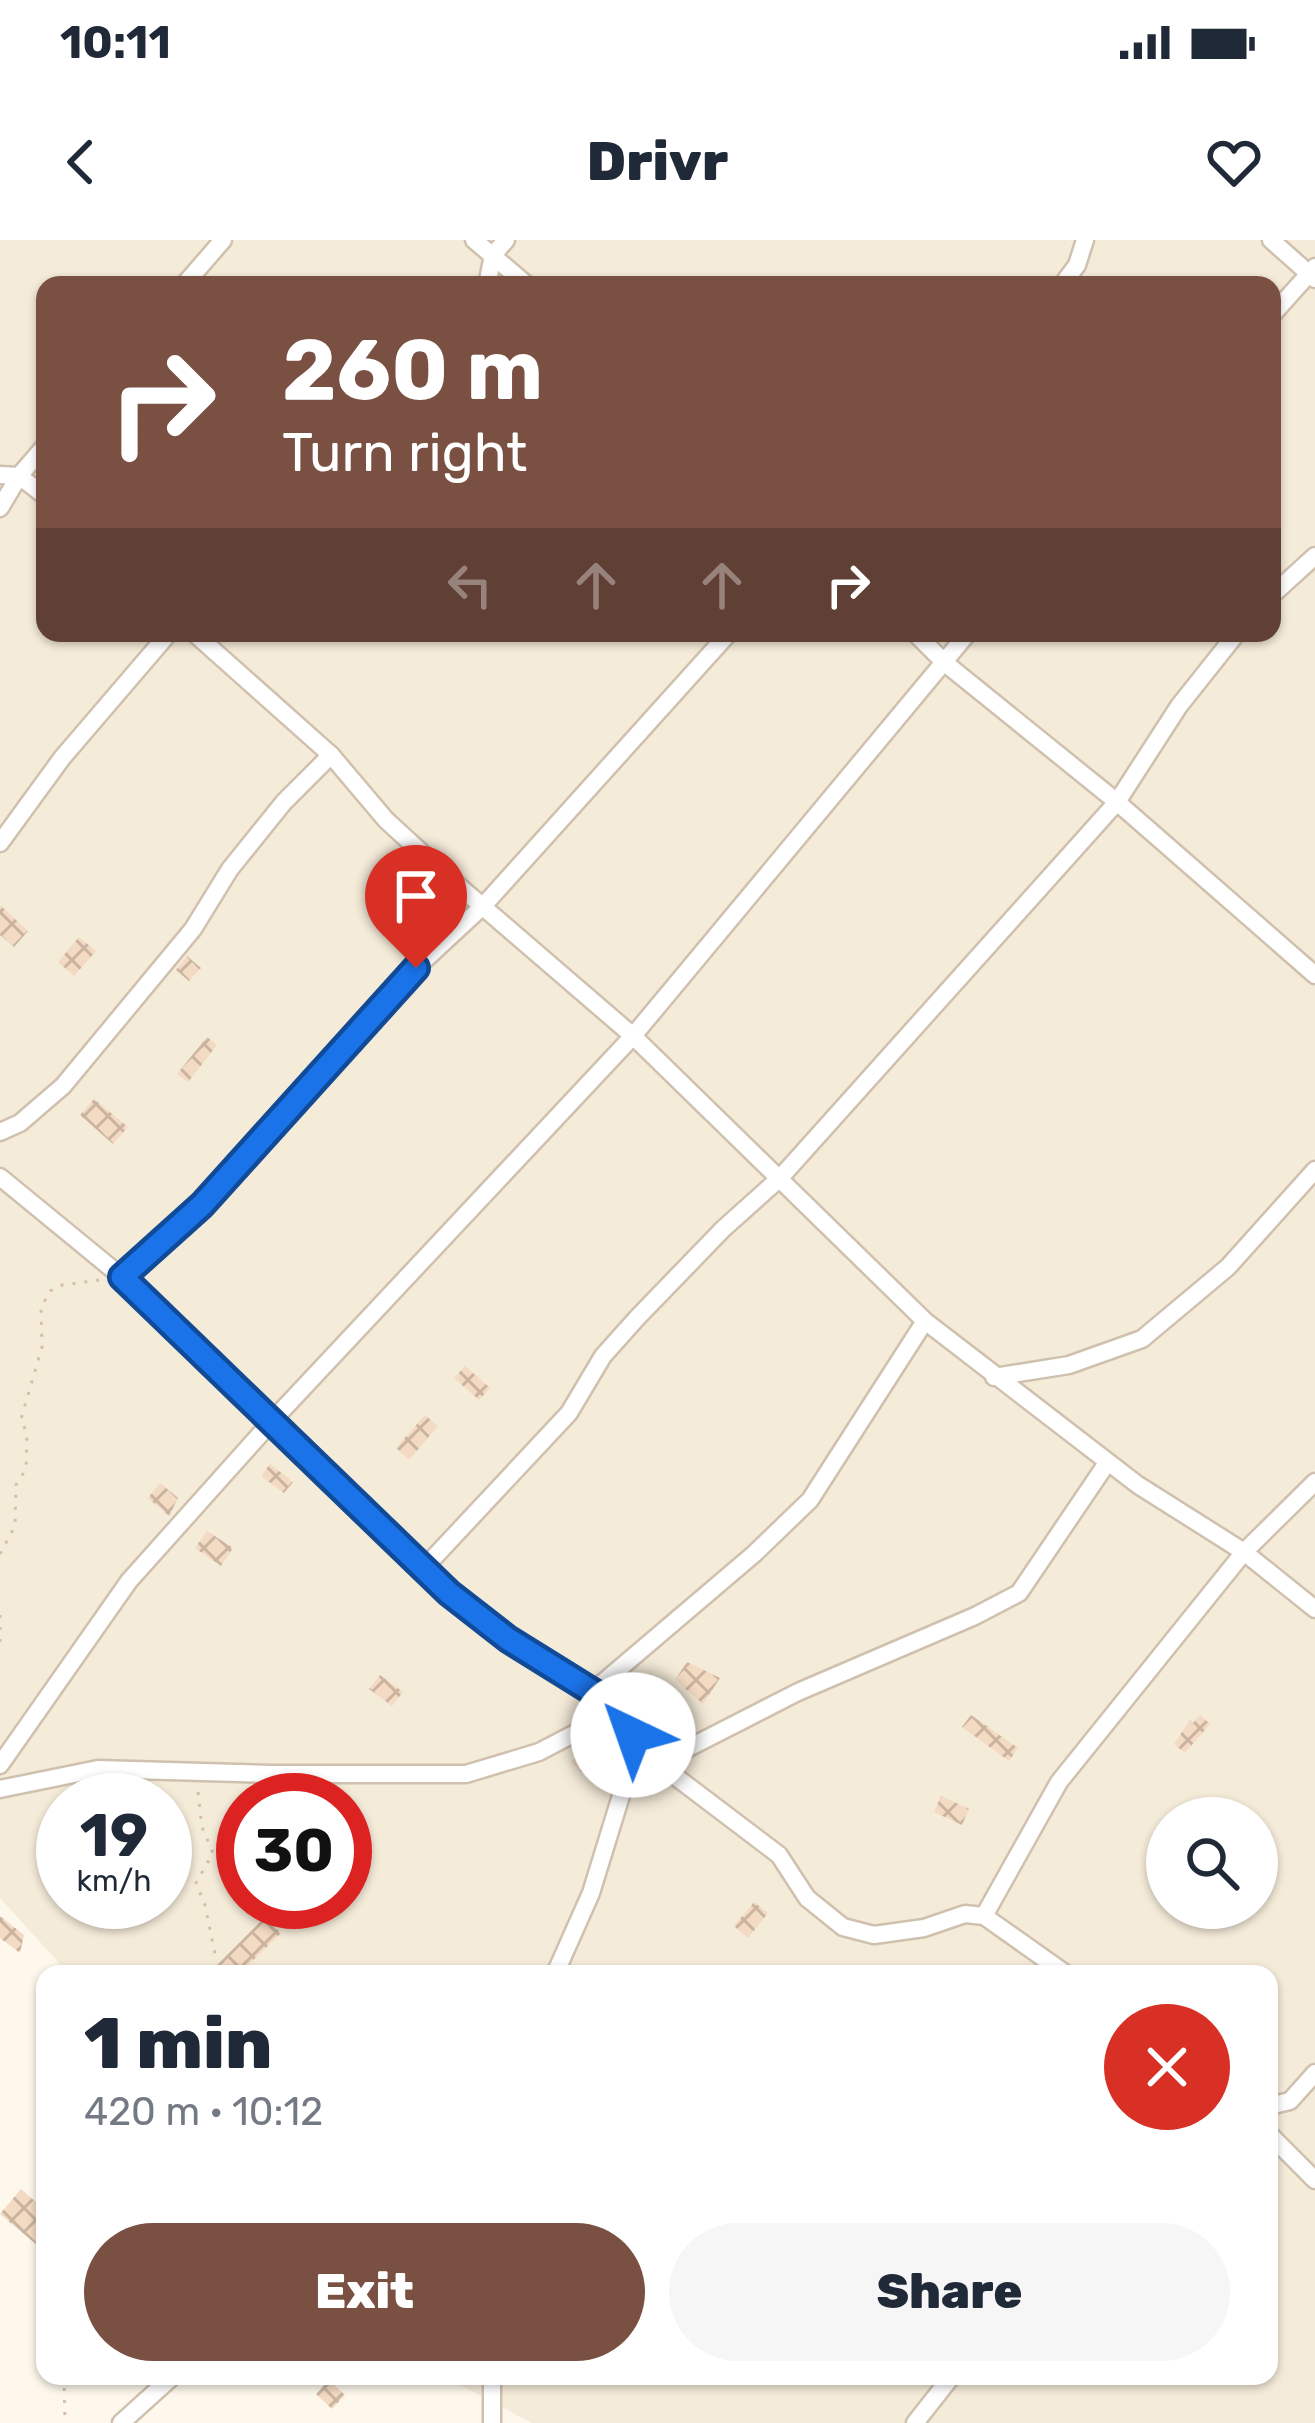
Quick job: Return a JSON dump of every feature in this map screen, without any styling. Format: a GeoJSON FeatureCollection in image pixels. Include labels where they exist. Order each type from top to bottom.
{"type":"FeatureCollection","features":[{"type":"Feature","properties":{"kind":"street"},"geometry":{"type":"LineString","coordinates":[[192,276],[224,240]]}},
{"type":"Feature","properties":{"kind":"street"},"geometry":{"type":"LineString","coordinates":[[474,240],[517,276]]}},
{"type":"Feature","properties":{"kind":"street"},"geometry":{"type":"LineString","coordinates":[[489,276],[493,255],[506,240]]}},
{"type":"Feature","properties":{"kind":"street"},"geometry":{"type":"LineString","coordinates":[[1069,276],[1085,240]]}},
{"type":"Feature","properties":{"kind":"street"},"geometry":{"type":"LineString","coordinates":[[1271,240],[1313,273],[1281,306]]}},
{"type":"Feature","properties":{"kind":"street"},"geometry":{"type":"LineString","coordinates":[[0,508],[9,476],[36,454]]}},
{"type":"Feature","properties":{"kind":"street"},"geometry":{"type":"LineString","coordinates":[[9,476],[36,491]]}},
{"type":"Feature","properties":{"kind":"street"},"geometry":{"type":"LineString","coordinates":[[1281,587],[1315,556]]}},
{"type":"Feature","properties":{"kind":"street"},"geometry":{"type":"LineString","coordinates":[[0,843],[62,758],[161,642]]}},
{"type":"Feature","properties":{"kind":"street"},"geometry":{"type":"LineString","coordinates":[[204,642],[331,755],[386,820],[632,1036],[926,1321],[1107,1462],[1244,1552],[1315,1609]]}},
{"type":"Feature","properties":{"kind":"street"},"geometry":{"type":"LineString","coordinates":[[122,1277],[202,1205],[416,968],[484,905],[721,642]]}},
{"type":"Feature","properties":{"kind":"street"},"geometry":{"type":"LineString","coordinates":[[924,642],[1118,802],[1315,975]]}},
{"type":"Feature","properties":{"kind":"street"},"geometry":{"type":"LineString","coordinates":[[0,1765],[129,1581],[632,1036],[961,642]]}},
{"type":"Feature","properties":{"kind":"street"},"geometry":{"type":"LineString","coordinates":[[424,1568],[569,1413],[603,1356],[637,1318],[780,1178],[1118,802],[1179,706],[1230,642]]}},
{"type":"Feature","properties":{"kind":"street"},"geometry":{"type":"LineString","coordinates":[[0,1132],[20,1124],[63,1086],[193,928],[230,869],[284,802],[331,755]]}},
{"type":"Feature","properties":{"kind":"street"},"geometry":{"type":"LineString","coordinates":[[994,1377],[1070,1364],[1142,1340],[1228,1268],[1315,1170]]}},
{"type":"Feature","properties":{"kind":"street"},"geometry":{"type":"LineString","coordinates":[[0,1177],[122,1277],[479,1619],[619,1708],[634,1741],[778,1855],[807,1898],[843,1927],[874,1935],[924,1928],[965,1914],[984,1916],[1053,1965]]}},
{"type":"Feature","properties":{"kind":"street"},"geometry":{"type":"LineString","coordinates":[[593,1691],[754,1554],[810,1499],[926,1321]]}},
{"type":"Feature","properties":{"kind":"street"},"geometry":{"type":"LineString","coordinates":[[659,1763],[798,1692],[1019,1593],[1107,1462]]}},
{"type":"Feature","properties":{"kind":"street"},"geometry":{"type":"LineString","coordinates":[[984,1916],[1059,1782],[1244,1552],[1315,1482]]}},
{"type":"Feature","properties":{"kind":"street"},"geometry":{"type":"LineString","coordinates":[[0,1790],[98,1768],[466,1774],[538,1752],[585,1728],[634,1741]]}},
{"type":"Feature","properties":{"kind":"street"},"geometry":{"type":"LineString","coordinates":[[559,1965],[591,1892],[634,1741]]}},
{"type":"Feature","properties":{"kind":"street"},"geometry":{"type":"LineString","coordinates":[[1278,2104],[1290,2102],[1315,2073]]}},
{"type":"Feature","properties":{"kind":"street"},"geometry":{"type":"LineString","coordinates":[[1278,2143],[1315,2180]]}},
{"type":"Feature","properties":{"kind":"street"},"geometry":{"type":"LineString","coordinates":[[121,2423],[163,2385]]}},
{"type":"Feature","properties":{"kind":"street"},"geometry":{"type":"LineString","coordinates":[[491,2385],[492,2423]]}},
{"type":"Feature","properties":{"kind":"street"},"geometry":{"type":"LineString","coordinates":[[915,2423],[945,2385]]}},
{"type":"Feature","properties":{"kind":"path"},"geometry":{"type":"LineString","coordinates":[[0,1554],[15,1526],[16,1485],[26,1469],[27,1434],[21,1419],[42,1347],[41,1307],[50,1292],[62,1285],[122,1277]]}},
{"type":"Feature","properties":{"kind":"path"},"geometry":{"type":"LineString","coordinates":[[0,1616],[0,1642]]}},
{"type":"Feature","properties":{"kind":"path"},"geometry":{"type":"LineString","coordinates":[[195,1772],[202,1827],[213,1853],[196,1883],[216,1959]]}},
{"type":"Feature","properties":{"kind":"path"},"geometry":{"type":"LineString","coordinates":[[64,2385],[65,2423]]}},
{"type":"Feature","properties":{"kind":"shaded area"},"geometry":{"type":"Polygon","coordinates":[[[0,240],[1315,240],[1315,2423],[532,2423],[460,2385],[1278,2385],[1278,1965],[61,1965],[0,1898],[0,240]]]}},
{"type":"Feature","properties":{"kind":"building"},"geometry":{"type":"Polygon","coordinates":[[[0,905],[28,931],[14,947],[0,935],[0,905]]]}},
{"type":"Feature","properties":{"kind":"building"},"geometry":{"type":"Polygon","coordinates":[[[79,937],[96,951],[74,976],[58,962],[79,937]]]}},
{"type":"Feature","properties":{"kind":"building"},"geometry":{"type":"Polygon","coordinates":[[[187,956],[201,968],[189,981],[176,970],[187,956]]]}},
{"type":"Feature","properties":{"kind":"building"},"geometry":{"type":"Polygon","coordinates":[[[207,1037],[217,1045],[188,1082],[177,1074],[207,1037]]]}},
{"type":"Feature","properties":{"kind":"building"},"geometry":{"type":"Polygon","coordinates":[[[94,1099],[128,1127],[113,1144],[80,1115],[94,1099]]]}},
{"type":"Feature","properties":{"kind":"building"},"geometry":{"type":"Polygon","coordinates":[[[465,1366],[490,1388],[479,1400],[454,1378],[465,1366]]]}},
{"type":"Feature","properties":{"kind":"building"},"geometry":{"type":"Polygon","coordinates":[[[425,1415],[438,1426],[409,1460],[396,1448],[425,1415]]]}},
{"type":"Feature","properties":{"kind":"building"},"geometry":{"type":"Polygon","coordinates":[[[270,1464],[293,1482],[284,1493],[261,1476],[270,1464]]]}},
{"type":"Feature","properties":{"kind":"building"},"geometry":{"type":"Polygon","coordinates":[[[160,1483],[178,1498],[169,1516],[148,1498],[160,1483]]]}},
{"type":"Feature","properties":{"kind":"building"},"geometry":{"type":"Polygon","coordinates":[[[207,1531],[233,1548],[221,1566],[195,1548],[207,1531]]]}},
{"type":"Feature","properties":{"kind":"building"},"geometry":{"type":"Polygon","coordinates":[[[687,1662],[720,1678],[703,1704],[675,1680],[687,1662]]]}},
{"type":"Feature","properties":{"kind":"building"},"geometry":{"type":"Polygon","coordinates":[[[380,1675],[403,1692],[392,1706],[369,1689],[380,1675]]]}},
{"type":"Feature","properties":{"kind":"building"},"geometry":{"type":"Polygon","coordinates":[[[971,1715],[1018,1748],[1009,1761],[962,1727],[971,1715]]]}},
{"type":"Feature","properties":{"kind":"building"},"geometry":{"type":"Polygon","coordinates":[[[1200,1715],[1210,1724],[1185,1753],[1174,1744],[1190,1720],[1193,1723],[1200,1715]]]}},
{"type":"Feature","properties":{"kind":"building"},"geometry":{"type":"Polygon","coordinates":[[[588,1743],[601,1755],[584,1774],[571,1762],[588,1743]]]}},
{"type":"Feature","properties":{"kind":"building"},"geometry":{"type":"Polygon","coordinates":[[[941,1796],[969,1809],[962,1825],[934,1812],[941,1796]]]}},
{"type":"Feature","properties":{"kind":"building"},"geometry":{"type":"Polygon","coordinates":[[[754,1902],[768,1913],[748,1938],[734,1926],[754,1902]]]}},
{"type":"Feature","properties":{"kind":"building"},"geometry":{"type":"Polygon","coordinates":[[[0,1916],[24,1935],[20,1953],[0,1938],[0,1916]]]}},
{"type":"Feature","properties":{"kind":"building"},"geometry":{"type":"Polygon","coordinates":[[[253,1929],[277,1929],[281,1933],[248,1965],[217,1965],[253,1929]]]}},
{"type":"Feature","properties":{"kind":"building"},"geometry":{"type":"Polygon","coordinates":[[[21,2189],[36,2202],[36,2244],[0,2214],[21,2189]]]}},
{"type":"Feature","properties":{"kind":"building"},"geometry":{"type":"Polygon","coordinates":[[[324,2385],[334,2385],[345,2395],[332,2409],[316,2394],[324,2385]]]}},
{"type":"Feature","properties":{"kind":"route"},"geometry":{"type":"LineString","coordinates":[[416,968],[202,1205],[122,1277],[449,1593],[508,1639],[619,1708],[633,1735]]}}]}
